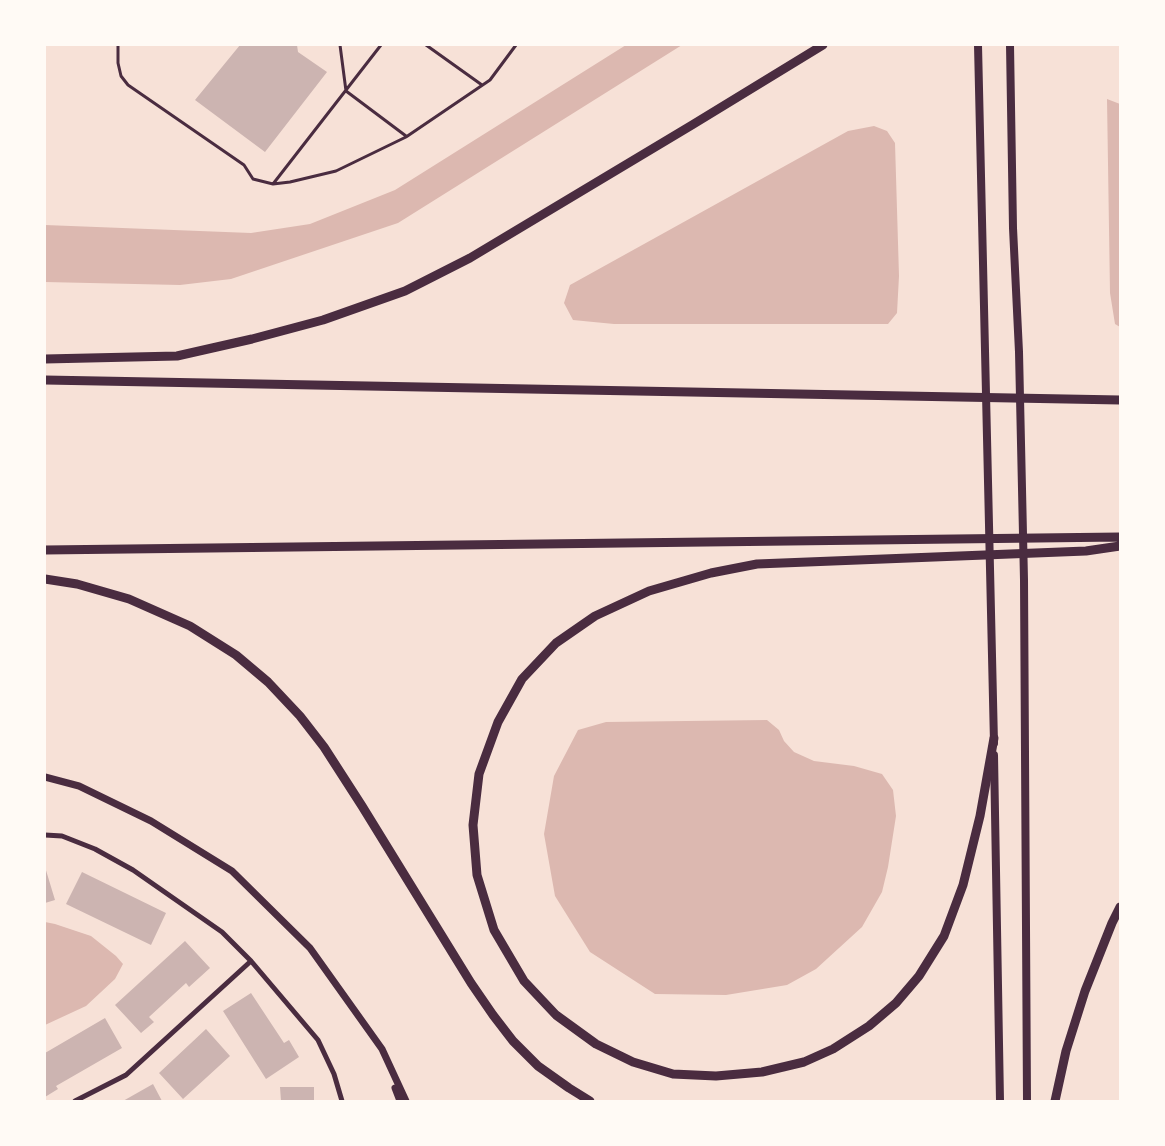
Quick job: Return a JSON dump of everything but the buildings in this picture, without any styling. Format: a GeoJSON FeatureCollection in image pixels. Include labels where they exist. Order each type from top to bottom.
{"type":"FeatureCollection","features":[{"type":"Feature","properties":{"kind":"highway"},"geometry":{"type":"LineString","coordinates":[[45,359],[177,356],[322,320],[405,291],[470,258],[822,45]]}},
{"type":"Feature","properties":{"kind":"highway"},"geometry":{"type":"LineString","coordinates":[[45,380],[1120,400]]}},
{"type":"Feature","properties":{"kind":"highway"},"geometry":{"type":"LineString","coordinates":[[45,550],[1120,537]]}},
{"type":"Feature","properties":{"kind":"highway"},"geometry":{"type":"LineString","coordinates":[[994,738],[980,816],[963,885],[944,936],[919,976],[896,1003],[869,1026],[833,1049],[804,1062],[762,1072],[716,1076],[673,1074],[633,1062],[596,1044],[556,1015],[524,981],[494,930],[477,875],[473,825],[479,774],[498,722],[522,680],[556,643],[595,615],[649,591],[711,573],[757,564],[1086,551],[1120,546]]}},
{"type":"Feature","properties":{"kind":"highway"},"geometry":{"type":"LineString","coordinates":[[45,579],[77,584],[129,599],[190,626],[236,655],[268,682],[300,716],[324,747],[493,1015],[513,1041],[538,1066],[590,1101]]}},
{"type":"Feature","properties":{"kind":"highway"},"geometry":{"type":"LineString","coordinates":[[1055,1101],[1066,1051],[1085,991],[1120,907]]}},
{"type":"Feature","properties":{"kind":"main road"},"geometry":{"type":"LineString","coordinates":[[978,45],[1000,1101]]}},
{"type":"Feature","properties":{"kind":"main road"},"geometry":{"type":"LineString","coordinates":[[1010,45],[1024,580],[1027,1101]]}},
{"type":"Feature","properties":{"kind":"street"},"geometry":{"type":"LineString","coordinates":[[45,777],[78,786],[151,821],[232,871],[310,948],[381,1049],[406,1101]]}},
{"type":"Feature","properties":{"kind":"street"},"geometry":{"type":"LineString","coordinates":[[45,835],[62,836],[95,849],[133,870],[222,932],[251,961],[318,1040],[334,1074],[342,1101]]}},
{"type":"Feature","properties":{"kind":"street"},"geometry":{"type":"LineString","coordinates":[[75,1101],[126,1075],[251,961]]}},
{"type":"Feature","properties":{"kind":"street"},"geometry":{"type":"LineString","coordinates":[[381,1049],[400,1101]]}},
{"type":"Feature","properties":{"kind":"lane"},"geometry":{"type":"LineString","coordinates":[[118,45],[121,76],[128,85],[244,165],[253,179],[273,184],[336,171],[406,137],[490,80],[516,45]]}},
{"type":"Feature","properties":{"kind":"lane"},"geometry":{"type":"LineString","coordinates":[[340,45],[346,91],[406,137]]}},
{"type":"Feature","properties":{"kind":"lane"},"geometry":{"type":"LineString","coordinates":[[273,184],[381,45]]}},
{"type":"Feature","properties":{"kind":"lane"},"geometry":{"type":"LineString","coordinates":[[426,45],[482,85]]}},
{"type":"Feature","properties":{"kind":"shaded area"},"geometry":{"type":"Polygon","coordinates":[[[626,45],[682,45],[398,223],[231,279],[180,285],[45,282],[45,225],[251,233],[310,224],[395,190],[626,45]]]}},
{"type":"Feature","properties":{"kind":"shaded area"},"geometry":{"type":"Polygon","coordinates":[[[1107,99],[1120,104],[1120,327],[1115,324],[1110,293],[1107,99]]]}},
{"type":"Feature","properties":{"kind":"shaded area"},"geometry":{"type":"Polygon","coordinates":[[[874,126],[887,131],[895,143],[899,276],[897,313],[888,324],[614,324],[573,320],[564,303],[570,285],[848,131],[874,126]]]}},
{"type":"Feature","properties":{"kind":"shaded area"},"geometry":{"type":"Polygon","coordinates":[[[767,720],[779,730],[784,741],[794,752],[814,761],[854,766],[882,774],[893,790],[896,816],[882,892],[862,927],[816,969],[787,985],[726,995],[655,994],[590,952],[555,896],[544,834],[554,776],[578,730],[606,722],[767,720]]]}},
{"type":"Feature","properties":{"kind":"shaded area"},"geometry":{"type":"Polygon","coordinates":[[[45,922],[91,936],[123,964],[115,979],[86,1006],[45,1025],[45,922]]]}}]}
